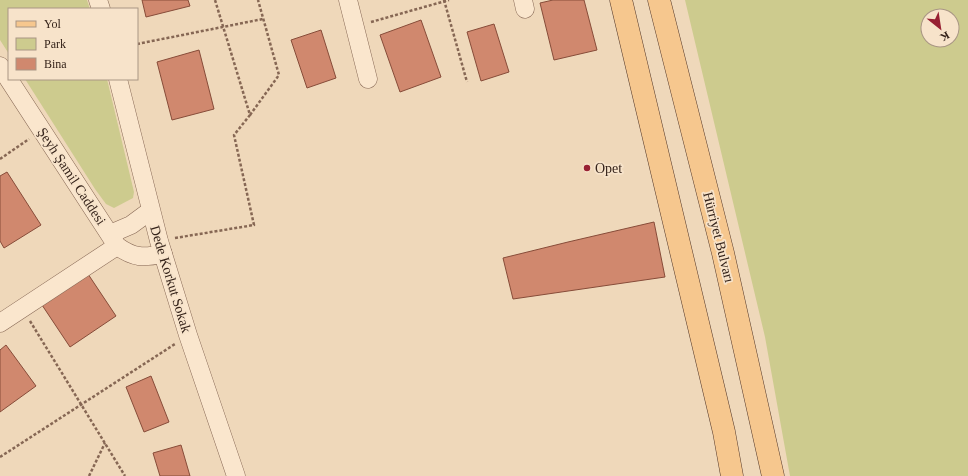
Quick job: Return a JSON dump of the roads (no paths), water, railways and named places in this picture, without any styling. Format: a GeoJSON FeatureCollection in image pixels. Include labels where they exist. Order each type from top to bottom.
{"type":"FeatureCollection","features":[{"type":"Feature","properties":{"kind":"main road"},"geometry":{"type":"LineString","coordinates":[[621,0],[722,424],[732,476]]}},
{"type":"Feature","properties":{"kind":"main road","name":"Hürriyet Bulvarı"},"geometry":{"type":"LineString","coordinates":[[659,0],[723,253],[773,476]]}},
{"type":"Feature","properties":{"kind":"street"},"geometry":{"type":"LineString","coordinates":[[348,0],[368,79]]}},
{"type":"Feature","properties":{"kind":"street","name":"Şeyh Şamil Caddesi"},"geometry":{"type":"LineString","coordinates":[[0,66],[8,78]]}},
{"type":"Feature","properties":{"kind":"street","name":"Şeyh Şamil Caddesi"},"geometry":{"type":"LineString","coordinates":[[9,80],[114,240],[126,253],[136,257],[149,257],[161,248]]}},
{"type":"Feature","properties":{"kind":"street","name":"Dede Korkut Sokak"},"geometry":{"type":"LineString","coordinates":[[118,80],[150,211],[161,248],[188,335],[236,476]]}},
{"type":"Feature","properties":{"kind":"street"},"geometry":{"type":"LineString","coordinates":[[0,323],[114,240],[150,211]]}},
{"type":"Feature","properties":{"kind":"place","name":"Opet"},"geometry":{"type":"Point","coordinates":[587,168]}}]}
